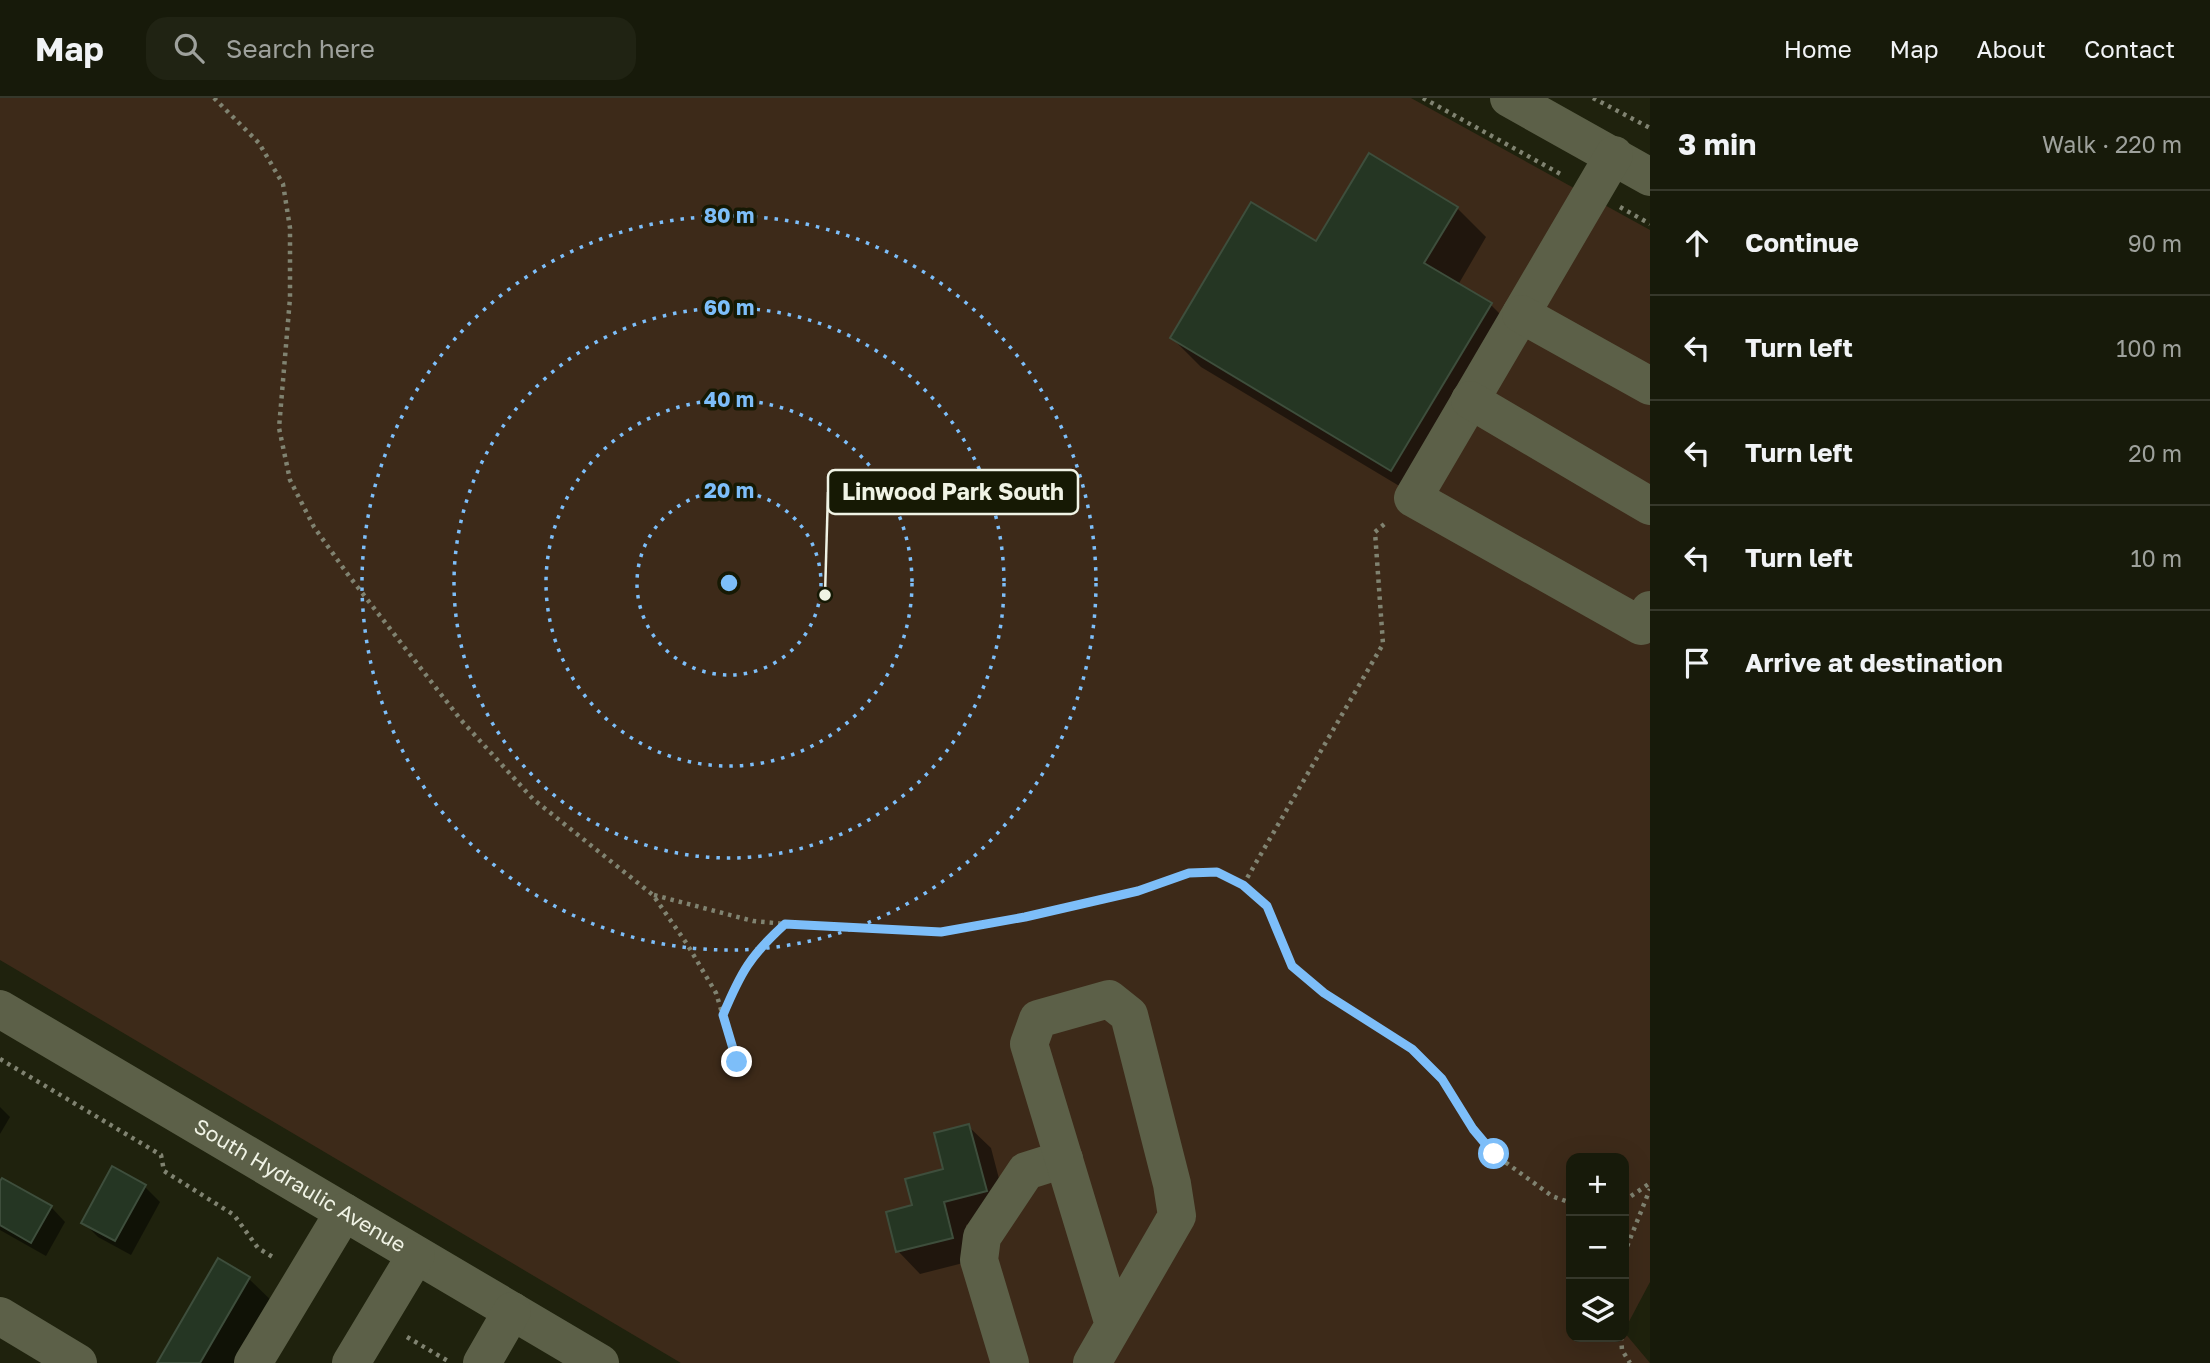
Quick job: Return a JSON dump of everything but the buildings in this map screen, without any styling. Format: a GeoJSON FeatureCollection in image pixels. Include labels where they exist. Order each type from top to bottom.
{"type":"FeatureCollection","features":[{"type":"Feature","properties":{"kind":"street"},"geometry":{"type":"LineString","coordinates":[[1510,98],[1650,177]]}},
{"type":"Feature","properties":{"kind":"street"},"geometry":{"type":"LineString","coordinates":[[1614,155],[1413,498],[1641,626],[1650,610]]}},
{"type":"Feature","properties":{"kind":"street"},"geometry":{"type":"LineString","coordinates":[[1521,314],[1650,386]]}},
{"type":"Feature","properties":{"kind":"street"},"geometry":{"type":"LineString","coordinates":[[1470,400],[1650,506]]}},
{"type":"Feature","properties":{"kind":"street"},"geometry":{"type":"LineString","coordinates":[[1092,1363],[1114,1325],[1177,1216],[1172,1184],[1129,1016],[1109,999],[1038,1019],[1029,1044],[1114,1325]]}},
{"type":"Feature","properties":{"kind":"street","name":"South Hydraulic Avenue"},"geometry":{"type":"LineString","coordinates":[[0,1009],[600,1363]]}},
{"type":"Feature","properties":{"kind":"street"},"geometry":{"type":"LineString","coordinates":[[1010,1363],[979,1260],[982,1237],[1026,1171],[1064,1159]]}},
{"type":"Feature","properties":{"kind":"street"},"geometry":{"type":"LineString","coordinates":[[253,1363],[344,1212]]}},
{"type":"Feature","properties":{"kind":"street"},"geometry":{"type":"LineString","coordinates":[[356,1361],[416,1255]]}},
{"type":"Feature","properties":{"kind":"street"},"geometry":{"type":"LineString","coordinates":[[482,1363],[512,1311]]}},
{"type":"Feature","properties":{"kind":"street"},"geometry":{"type":"LineString","coordinates":[[0,1316],[78,1363]]}},
{"type":"Feature","properties":{"kind":"path"},"geometry":{"type":"LineString","coordinates":[[214,98],[259,143],[283,184],[290,228],[290,298],[279,428],[290,481],[314,527],[461,720],[533,799],[653,895],[687,944],[716,993],[737,1062]]}},
{"type":"Feature","properties":{"kind":"path"},"geometry":{"type":"LineString","coordinates":[[1423,98],[1650,224]]}},
{"type":"Feature","properties":{"kind":"path"},"geometry":{"type":"LineString","coordinates":[[1593,98],[1650,128]]}},
{"type":"Feature","properties":{"kind":"path"},"geometry":{"type":"LineString","coordinates":[[1243,885],[1383,645],[1375,532],[1413,498]]}},
{"type":"Feature","properties":{"kind":"path"},"geometry":{"type":"LineString","coordinates":[[653,895],[753,921],[941,932],[1025,917],[1138,891],[1189,873],[1217,872],[1243,885],[1267,906],[1292,966],[1324,993],[1412,1049],[1442,1079],[1473,1129],[1494,1154],[1552,1196],[1566,1201]]}},
{"type":"Feature","properties":{"kind":"path"},"geometry":{"type":"LineString","coordinates":[[723,1015],[740,973],[760,946],[785,924]]}},
{"type":"Feature","properties":{"kind":"path"},"geometry":{"type":"LineString","coordinates":[[0,1059],[162,1155],[164,1171],[234,1215],[258,1248],[306,1276]]}},
{"type":"Feature","properties":{"kind":"path"},"geometry":{"type":"LineString","coordinates":[[1629,1197],[1650,1182]]}},
{"type":"Feature","properties":{"kind":"path"},"geometry":{"type":"LineString","coordinates":[[1629,1242],[1650,1189]]}},
{"type":"Feature","properties":{"kind":"path"},"geometry":{"type":"LineString","coordinates":[[378,1319],[452,1363]]}},
{"type":"Feature","properties":{"kind":"path"},"geometry":{"type":"LineString","coordinates":[[1621,1342],[1622,1350],[1630,1363]]}},
{"type":"Feature","properties":{"kind":"shaded area"},"geometry":{"type":"Polygon","coordinates":[[[0,98],[1411,98],[1650,230],[1650,1282],[1629,1322],[1629,1153],[1566,1153],[1566,1342],[1629,1342],[1629,1338],[1650,1363],[681,1363],[0,960],[0,98]]]}},
{"type":"Feature","properties":{"kind":"place","name":"Linwood Park South"},"geometry":{"type":"Point","coordinates":[825,595]}},
{"type":"Feature","properties":{"kind":"route"},"geometry":{"type":"LineString","coordinates":[[737,1062],[723,1015],[740,973],[760,946],[785,924],[941,932],[1025,917],[1138,891],[1189,873],[1217,872],[1243,885],[1267,906],[1292,966],[1324,993],[1412,1049],[1442,1079],[1473,1129],[1494,1154]]}}]}
